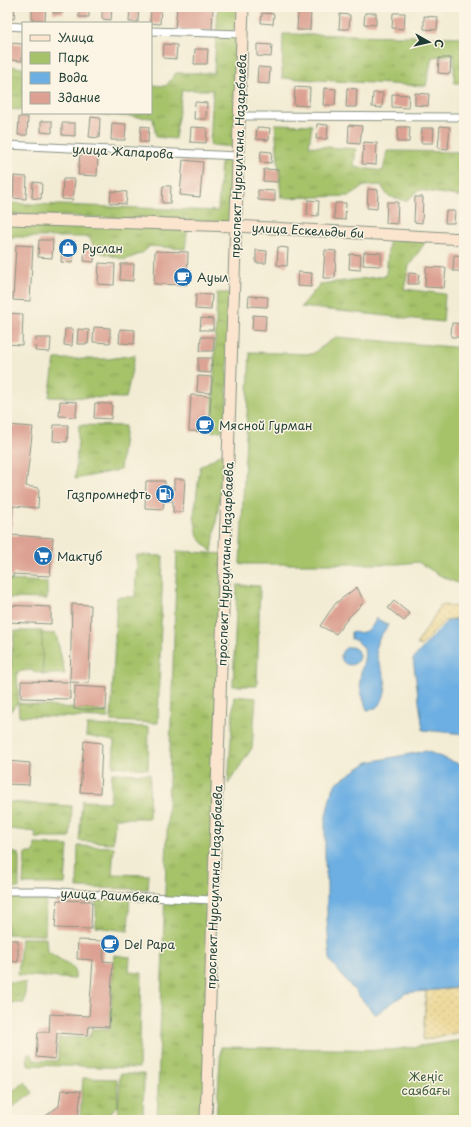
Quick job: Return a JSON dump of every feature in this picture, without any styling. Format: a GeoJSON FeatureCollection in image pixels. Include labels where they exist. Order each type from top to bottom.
{"type":"FeatureCollection","features":[{"type":"Feature","properties":{"kind":"main road","name":"проспект Нурсултана Назарбаева"},"geometry":{"type":"LineString","coordinates":[[206,1120],[243,7]]}},
{"type":"Feature","properties":{"kind":"main road","name":"улица Ескельды би"},"geometry":{"type":"LineString","coordinates":[[7,219],[236,226],[464,239]]}},
{"type":"Feature","properties":{"kind":"street"},"geometry":{"type":"LineString","coordinates":[[7,26],[22,27]]}},
{"type":"Feature","properties":{"kind":"street"},"geometry":{"type":"LineString","coordinates":[[152,31],[242,34]]}},
{"type":"Feature","properties":{"kind":"street"},"geometry":{"type":"LineString","coordinates":[[240,116],[464,117]]}},
{"type":"Feature","properties":{"kind":"street","name":"улица Жапарова"},"geometry":{"type":"LineString","coordinates":[[7,145],[238,156]]}},
{"type":"Feature","properties":{"kind":"street","name":"улица Раимбека"},"geometry":{"type":"LineString","coordinates":[[7,891],[49,892],[136,898],[149,897],[213,900]]}},
{"type":"Feature","properties":{"kind":"green space"},"geometry":{"type":"Polygon","coordinates":[[[218,7],[241,7],[235,147],[210,145],[213,90],[182,90],[175,139],[156,137],[153,118],[91,114],[152,114],[152,85],[166,86],[176,73],[214,73],[218,7]]]}},
{"type":"Feature","properties":{"kind":"green space"},"geometry":{"type":"Polygon","coordinates":[[[283,34],[464,37],[464,83],[454,83],[454,55],[432,57],[426,86],[282,78],[283,34]]]}},
{"type":"Feature","properties":{"kind":"green space"},"geometry":{"type":"Polygon","coordinates":[[[7,66],[22,68],[22,110],[7,109],[7,66]]]}},
{"type":"Feature","properties":{"kind":"green space"},"geometry":{"type":"Polygon","coordinates":[[[275,124],[312,125],[309,146],[356,149],[354,167],[383,171],[387,151],[464,152],[464,197],[419,190],[406,201],[388,196],[381,185],[364,186],[349,196],[281,198],[275,124]]]}},
{"type":"Feature","properties":{"kind":"green space"},"geometry":{"type":"Polygon","coordinates":[[[236,159],[233,222],[7,214],[7,203],[218,211],[221,160],[236,159]]]}},
{"type":"Feature","properties":{"kind":"green space"},"geometry":{"type":"Polygon","coordinates":[[[7,222],[188,227],[185,249],[150,246],[142,253],[125,260],[96,251],[89,237],[7,237],[7,222]]]}},
{"type":"Feature","properties":{"kind":"green space"},"geometry":{"type":"Polygon","coordinates":[[[389,239],[426,241],[409,266],[404,289],[445,294],[443,322],[301,307],[320,284],[386,276],[389,239]]]}},
{"type":"Feature","properties":{"kind":"green space"},"geometry":{"type":"Polygon","coordinates":[[[217,293],[230,293],[226,430],[212,432],[217,293]]]}},
{"type":"Feature","properties":{"kind":"green space"},"geometry":{"type":"Polygon","coordinates":[[[336,337],[464,348],[464,586],[441,576],[418,562],[398,564],[240,564],[250,352],[312,354],[336,337]]]}},
{"type":"Feature","properties":{"kind":"green space"},"geometry":{"type":"Polygon","coordinates":[[[135,355],[126,398],[49,397],[55,359],[108,359],[135,355]]]}},
{"type":"Feature","properties":{"kind":"green space"},"geometry":{"type":"Polygon","coordinates":[[[79,425],[125,426],[120,470],[75,479],[79,425]]]}},
{"type":"Feature","properties":{"kind":"green space"},"geometry":{"type":"Polygon","coordinates":[[[226,451],[212,552],[198,537],[194,516],[200,467],[226,451]]]}},
{"type":"Feature","properties":{"kind":"green space"},"geometry":{"type":"Polygon","coordinates":[[[177,551],[225,554],[206,1120],[157,1120],[177,551]]]}},
{"type":"Feature","properties":{"kind":"green space"},"geometry":{"type":"Polygon","coordinates":[[[137,555],[163,556],[158,723],[111,721],[117,597],[135,597],[137,555]]]}},
{"type":"Feature","properties":{"kind":"green space"},"geometry":{"type":"Polygon","coordinates":[[[7,580],[47,582],[47,599],[7,598],[7,580]]]}},
{"type":"Feature","properties":{"kind":"green space"},"geometry":{"type":"Polygon","coordinates":[[[237,585],[260,586],[257,686],[233,686],[237,585]]]}},
{"type":"Feature","properties":{"kind":"green space"},"geometry":{"type":"Polygon","coordinates":[[[14,631],[42,631],[43,674],[30,670],[17,672],[19,701],[7,715],[14,631]]]}},
{"type":"Feature","properties":{"kind":"green space"},"geometry":{"type":"Polygon","coordinates":[[[42,633],[56,634],[65,674],[43,674],[42,633]]]}},
{"type":"Feature","properties":{"kind":"green space"},"geometry":{"type":"Polygon","coordinates":[[[234,696],[256,698],[252,748],[228,784],[234,696]]]}},
{"type":"Feature","properties":{"kind":"green space"},"geometry":{"type":"Polygon","coordinates":[[[18,703],[108,712],[108,718],[19,716],[18,703]]]}},
{"type":"Feature","properties":{"kind":"green space"},"geometry":{"type":"Polygon","coordinates":[[[87,725],[149,727],[148,769],[113,766],[114,741],[86,736],[87,725]]]}},
{"type":"Feature","properties":{"kind":"green space"},"geometry":{"type":"Polygon","coordinates":[[[112,773],[150,774],[149,818],[115,818],[113,843],[79,841],[82,801],[110,802],[112,773]]]}},
{"type":"Feature","properties":{"kind":"green space"},"geometry":{"type":"Polygon","coordinates":[[[7,802],[72,806],[70,838],[35,838],[36,832],[10,829],[9,834],[7,834],[7,802]]]}},
{"type":"Feature","properties":{"kind":"green space"},"geometry":{"type":"Polygon","coordinates":[[[7,843],[8,851],[19,854],[19,888],[7,888],[7,843]]]}},
{"type":"Feature","properties":{"kind":"green space"},"geometry":{"type":"Polygon","coordinates":[[[35,844],[68,846],[65,884],[23,884],[25,853],[34,853],[35,844]]]}},
{"type":"Feature","properties":{"kind":"green space"},"geometry":{"type":"Polygon","coordinates":[[[78,846],[114,847],[112,874],[149,875],[148,889],[77,888],[78,846]]]}},
{"type":"Feature","properties":{"kind":"green space"},"geometry":{"type":"Polygon","coordinates":[[[7,895],[46,895],[45,935],[7,934],[7,895]]]}},
{"type":"Feature","properties":{"kind":"green space"},"geometry":{"type":"Polygon","coordinates":[[[96,895],[130,895],[128,931],[96,927],[96,895]]]}},
{"type":"Feature","properties":{"kind":"green space"},"geometry":{"type":"Polygon","coordinates":[[[21,938],[46,938],[47,951],[75,969],[75,979],[18,975],[21,938]]]}},
{"type":"Feature","properties":{"kind":"green space"},"geometry":{"type":"Polygon","coordinates":[[[114,955],[130,957],[129,972],[142,973],[139,1068],[28,1065],[27,1054],[32,1054],[34,1060],[58,1061],[58,1038],[89,1037],[92,1029],[110,1029],[114,955]]]}},
{"type":"Feature","properties":{"kind":"green space"},"geometry":{"type":"Polygon","coordinates":[[[7,982],[26,983],[24,1003],[7,1003],[7,982]]]}},
{"type":"Feature","properties":{"kind":"green space","name":"Жеңіс саябағы"},"geometry":{"type":"Polygon","coordinates":[[[464,1040],[464,1120],[216,1120],[221,1047],[390,1050],[464,1040]]]}},
{"type":"Feature","properties":{"kind":"green space"},"geometry":{"type":"Polygon","coordinates":[[[120,1074],[144,1074],[143,1120],[118,1120],[120,1074]]]}},
{"type":"Feature","properties":{"kind":"green space"},"geometry":{"type":"Polygon","coordinates":[[[83,1078],[117,1079],[118,1106],[101,1120],[80,1120],[83,1078]]]}},
{"type":"Feature","properties":{"kind":"green space"},"geometry":{"type":"Polygon","coordinates":[[[25,1082],[33,1093],[10,1109],[7,1105],[7,1095],[25,1082]]]}},
{"type":"Feature","properties":{"kind":"sand"},"geometry":{"type":"Polygon","coordinates":[[[441,605],[464,608],[464,616],[444,621],[421,646],[417,644],[441,605]]]}},
{"type":"Feature","properties":{"kind":"sand"},"geometry":{"type":"Polygon","coordinates":[[[464,987],[464,1031],[423,1040],[426,991],[464,987]]]}},
{"type":"Feature","properties":{"kind":"water"},"geometry":{"type":"Polygon","coordinates":[[[376,618],[388,625],[379,638],[376,647],[384,675],[386,689],[379,705],[375,708],[367,710],[360,686],[364,648],[356,640],[351,639],[351,632],[367,631],[370,629],[376,618]]]}},
{"type":"Feature","properties":{"kind":"water"},"geometry":{"type":"Polygon","coordinates":[[[464,618],[464,734],[423,730],[413,659],[447,621],[464,618]]]}},
{"type":"Feature","properties":{"kind":"water"},"geometry":{"type":"Polygon","coordinates":[[[350,647],[356,650],[359,656],[356,662],[350,665],[344,662],[341,656],[344,650],[350,647]]]}},
{"type":"Feature","properties":{"kind":"water"},"geometry":{"type":"Polygon","coordinates":[[[426,751],[464,766],[464,987],[406,993],[375,1015],[330,961],[325,864],[325,820],[331,794],[336,783],[368,762],[426,751]]]}},
{"type":"Feature","properties":{"kind":"building"},"geometry":{"type":"Polygon","coordinates":[[[7,7],[15,7],[14,19],[7,18],[7,7]]]}},
{"type":"Feature","properties":{"kind":"building"},"geometry":{"type":"Polygon","coordinates":[[[32,7],[46,7],[45,20],[32,20],[32,7]]]}},
{"type":"Feature","properties":{"kind":"building"},"geometry":{"type":"Polygon","coordinates":[[[53,7],[64,7],[63,13],[53,13],[53,7]]]}},
{"type":"Feature","properties":{"kind":"building"},"geometry":{"type":"Polygon","coordinates":[[[79,7],[89,7],[89,17],[79,17],[79,7]]]}},
{"type":"Feature","properties":{"kind":"building"},"geometry":{"type":"Polygon","coordinates":[[[102,7],[112,7],[111,20],[102,19],[102,7]]]}},
{"type":"Feature","properties":{"kind":"building"},"geometry":{"type":"Polygon","coordinates":[[[130,7],[139,7],[138,22],[129,22],[130,7]]]}},
{"type":"Feature","properties":{"kind":"building"},"geometry":{"type":"Polygon","coordinates":[[[177,7],[213,7],[212,31],[175,29],[177,7]]]}},
{"type":"Feature","properties":{"kind":"building"},"geometry":{"type":"Polygon","coordinates":[[[151,8],[161,9],[160,24],[150,22],[151,8]]]}},
{"type":"Feature","properties":{"kind":"building"},"geometry":{"type":"Polygon","coordinates":[[[298,10],[311,11],[310,30],[297,30],[298,10]]]}},
{"type":"Feature","properties":{"kind":"building"},"geometry":{"type":"Polygon","coordinates":[[[262,13],[274,14],[273,24],[261,23],[262,13]]]}},
{"type":"Feature","properties":{"kind":"building"},"geometry":{"type":"Polygon","coordinates":[[[365,13],[376,13],[376,25],[364,24],[365,13]]]}},
{"type":"Feature","properties":{"kind":"building"},"geometry":{"type":"Polygon","coordinates":[[[393,13],[405,13],[404,29],[392,28],[393,13]]]}},
{"type":"Feature","properties":{"kind":"building"},"geometry":{"type":"Polygon","coordinates":[[[340,14],[350,15],[349,29],[339,29],[340,14]]]}},
{"type":"Feature","properties":{"kind":"building"},"geometry":{"type":"Polygon","coordinates":[[[424,16],[438,17],[437,30],[424,29],[424,16]]]}},
{"type":"Feature","properties":{"kind":"building"},"geometry":{"type":"Polygon","coordinates":[[[9,43],[22,44],[22,61],[8,60],[9,43]]]}},
{"type":"Feature","properties":{"kind":"building"},"geometry":{"type":"Polygon","coordinates":[[[164,44],[177,45],[176,59],[163,58],[164,44]]]}},
{"type":"Feature","properties":{"kind":"building"},"geometry":{"type":"Polygon","coordinates":[[[257,44],[272,45],[271,57],[257,56],[257,44]]]}},
{"type":"Feature","properties":{"kind":"building"},"geometry":{"type":"Polygon","coordinates":[[[195,49],[208,49],[207,64],[194,64],[195,49]]]}},
{"type":"Feature","properties":{"kind":"building"},"geometry":{"type":"Polygon","coordinates":[[[439,58],[451,58],[450,74],[438,73],[439,58]]]}},
{"type":"Feature","properties":{"kind":"building"},"geometry":{"type":"Polygon","coordinates":[[[258,67],[270,68],[269,84],[257,83],[258,67]]]}},
{"type":"Feature","properties":{"kind":"building"},"geometry":{"type":"Polygon","coordinates":[[[295,87],[310,88],[309,106],[294,105],[295,87]]]}},
{"type":"Feature","properties":{"kind":"building"},"geometry":{"type":"Polygon","coordinates":[[[324,88],[336,89],[335,105],[323,105],[324,88]]]}},
{"type":"Feature","properties":{"kind":"building"},"geometry":{"type":"Polygon","coordinates":[[[347,88],[357,89],[356,107],[346,107],[347,88]]]}},
{"type":"Feature","properties":{"kind":"building"},"geometry":{"type":"Polygon","coordinates":[[[373,93],[383,93],[382,108],[372,107],[373,93]]]}},
{"type":"Feature","properties":{"kind":"building"},"geometry":{"type":"Polygon","coordinates":[[[415,93],[429,94],[428,106],[415,105],[415,93]]]}},
{"type":"Feature","properties":{"kind":"building"},"geometry":{"type":"Polygon","coordinates":[[[392,94],[409,95],[408,108],[392,107],[392,94]]]}},
{"type":"Feature","properties":{"kind":"building"},"geometry":{"type":"Polygon","coordinates":[[[195,102],[207,103],[206,119],[194,119],[195,102]]]}},
{"type":"Feature","properties":{"kind":"building"},"geometry":{"type":"Polygon","coordinates":[[[19,117],[28,117],[27,135],[18,135],[19,117]]]}},
{"type":"Feature","properties":{"kind":"building"},"geometry":{"type":"Polygon","coordinates":[[[91,117],[100,118],[99,138],[89,137],[91,117]]]}},
{"type":"Feature","properties":{"kind":"building"},"geometry":{"type":"Polygon","coordinates":[[[41,121],[52,121],[52,133],[41,132],[41,121]]]}},
{"type":"Feature","properties":{"kind":"building"},"geometry":{"type":"Polygon","coordinates":[[[62,123],[75,123],[75,136],[62,135],[62,123]]]}},
{"type":"Feature","properties":{"kind":"building"},"geometry":{"type":"Polygon","coordinates":[[[112,123],[126,124],[125,140],[111,140],[112,123]]]}},
{"type":"Feature","properties":{"kind":"building"},"geometry":{"type":"Polygon","coordinates":[[[317,124],[328,125],[327,139],[316,139],[317,124]]]}},
{"type":"Feature","properties":{"kind":"building"},"geometry":{"type":"Polygon","coordinates":[[[349,125],[362,126],[360,144],[348,143],[349,125]]]}},
{"type":"Feature","properties":{"kind":"building"},"geometry":{"type":"Polygon","coordinates":[[[141,126],[149,127],[148,142],[140,142],[141,126]]]}},
{"type":"Feature","properties":{"kind":"building"},"geometry":{"type":"Polygon","coordinates":[[[440,126],[450,127],[448,149],[438,148],[440,126]]]}},
{"type":"Feature","properties":{"kind":"building"},"geometry":{"type":"Polygon","coordinates":[[[191,127],[207,128],[206,143],[190,142],[191,127]]]}},
{"type":"Feature","properties":{"kind":"building"},"geometry":{"type":"Polygon","coordinates":[[[257,127],[270,128],[269,140],[256,139],[257,127]]]}},
{"type":"Feature","properties":{"kind":"building"},"geometry":{"type":"Polygon","coordinates":[[[398,127],[410,127],[409,142],[397,142],[398,127]]]}},
{"type":"Feature","properties":{"kind":"building"},"geometry":{"type":"Polygon","coordinates":[[[422,128],[434,128],[433,143],[421,143],[422,128]]]}},
{"type":"Feature","properties":{"kind":"building"},"geometry":{"type":"Polygon","coordinates":[[[364,142],[377,143],[376,165],[362,164],[364,142]]]}},
{"type":"Feature","properties":{"kind":"building"},"geometry":{"type":"Polygon","coordinates":[[[7,148],[10,148],[8,193],[7,193],[7,148]]]}},
{"type":"Feature","properties":{"kind":"building"},"geometry":{"type":"Polygon","coordinates":[[[261,151],[272,152],[271,163],[260,162],[261,151]]]}},
{"type":"Feature","properties":{"kind":"building"},"geometry":{"type":"Polygon","coordinates":[[[80,154],[98,155],[97,176],[78,175],[80,154]]]}},
{"type":"Feature","properties":{"kind":"building"},"geometry":{"type":"Polygon","coordinates":[[[183,160],[203,162],[200,197],[180,195],[183,160]]]}},
{"type":"Feature","properties":{"kind":"building"},"geometry":{"type":"Polygon","coordinates":[[[264,169],[279,170],[278,182],[263,181],[264,169]]]}},
{"type":"Feature","properties":{"kind":"building"},"geometry":{"type":"Polygon","coordinates":[[[14,176],[27,177],[26,199],[13,198],[14,176]]]}},
{"type":"Feature","properties":{"kind":"building"},"geometry":{"type":"Polygon","coordinates":[[[63,179],[75,179],[73,200],[62,199],[63,179]]]}},
{"type":"Feature","properties":{"kind":"building"},"geometry":{"type":"Polygon","coordinates":[[[33,182],[42,183],[41,199],[32,198],[33,182]]]}},
{"type":"Feature","properties":{"kind":"building"},"geometry":{"type":"Polygon","coordinates":[[[163,186],[171,186],[170,203],[162,203],[163,186]]]}},
{"type":"Feature","properties":{"kind":"building"},"geometry":{"type":"Polygon","coordinates":[[[368,189],[378,190],[377,209],[367,208],[368,189]]]}},
{"type":"Feature","properties":{"kind":"building"},"geometry":{"type":"Polygon","coordinates":[[[258,190],[275,191],[275,201],[258,200],[258,190]]]}},
{"type":"Feature","properties":{"kind":"building"},"geometry":{"type":"Polygon","coordinates":[[[111,191],[127,192],[126,204],[110,203],[111,191]]]}},
{"type":"Feature","properties":{"kind":"building"},"geometry":{"type":"Polygon","coordinates":[[[415,197],[423,197],[422,223],[414,222],[415,197]]]}},
{"type":"Feature","properties":{"kind":"building"},"geometry":{"type":"Polygon","coordinates":[[[308,200],[319,201],[318,216],[307,215],[308,200]]]}},
{"type":"Feature","properties":{"kind":"building"},"geometry":{"type":"Polygon","coordinates":[[[387,202],[398,202],[397,224],[386,223],[387,202]]]}},
{"type":"Feature","properties":{"kind":"building"},"geometry":{"type":"Polygon","coordinates":[[[335,203],[346,203],[345,220],[334,219],[335,203]]]}},
{"type":"Feature","properties":{"kind":"building"},"geometry":{"type":"Polygon","coordinates":[[[446,211],[455,211],[454,223],[445,223],[446,211]]]}},
{"type":"Feature","properties":{"kind":"building"},"geometry":{"type":"Polygon","coordinates":[[[39,240],[53,240],[52,258],[38,257],[39,240]]]}},
{"type":"Feature","properties":{"kind":"building"},"geometry":{"type":"Polygon","coordinates":[[[62,242],[74,243],[72,263],[61,262],[62,242]]]}},
{"type":"Feature","properties":{"kind":"building"},"geometry":{"type":"Polygon","coordinates":[[[16,245],[33,246],[30,301],[13,300],[16,245]]]}},
{"type":"Feature","properties":{"kind":"building"},"geometry":{"type":"Polygon","coordinates":[[[85,246],[95,247],[94,262],[84,261],[85,246]]]}},
{"type":"Feature","properties":{"kind":"building"},"geometry":{"type":"Polygon","coordinates":[[[278,247],[288,248],[287,266],[277,265],[278,247]]]}},
{"type":"Feature","properties":{"kind":"building"},"geometry":{"type":"Polygon","coordinates":[[[256,250],[267,251],[266,263],[256,263],[256,250]]]}},
{"type":"Feature","properties":{"kind":"building"},"geometry":{"type":"Polygon","coordinates":[[[325,250],[336,251],[335,278],[323,278],[325,250]]]}},
{"type":"Feature","properties":{"kind":"building"},"geometry":{"type":"Polygon","coordinates":[[[155,251],[188,252],[187,285],[154,284],[155,251]]]}},
{"type":"Feature","properties":{"kind":"building"},"geometry":{"type":"Polygon","coordinates":[[[364,252],[381,253],[381,266],[363,265],[364,252]]]}},
{"type":"Feature","properties":{"kind":"building"},"geometry":{"type":"Polygon","coordinates":[[[350,254],[361,255],[360,270],[349,269],[350,254]]]}},
{"type":"Feature","properties":{"kind":"building"},"geometry":{"type":"Polygon","coordinates":[[[454,255],[464,256],[464,271],[453,271],[454,255]]]}},
{"type":"Feature","properties":{"kind":"building"},"geometry":{"type":"Polygon","coordinates":[[[99,263],[115,264],[114,285],[98,284],[99,263]]]}},
{"type":"Feature","properties":{"kind":"building"},"geometry":{"type":"Polygon","coordinates":[[[121,264],[134,264],[133,281],[120,280],[121,264]]]}},
{"type":"Feature","properties":{"kind":"building"},"geometry":{"type":"Polygon","coordinates":[[[426,267],[446,268],[444,288],[425,287],[426,267]]]}},
{"type":"Feature","properties":{"kind":"building"},"geometry":{"type":"Polygon","coordinates":[[[298,272],[312,273],[311,287],[297,286],[298,272]]]}},
{"type":"Feature","properties":{"kind":"building"},"geometry":{"type":"Polygon","coordinates":[[[409,273],[419,274],[418,284],[408,284],[409,273]]]}},
{"type":"Feature","properties":{"kind":"building"},"geometry":{"type":"Polygon","coordinates":[[[196,294],[212,295],[211,310],[195,309],[196,294]]]}},
{"type":"Feature","properties":{"kind":"building"},"geometry":{"type":"Polygon","coordinates":[[[249,296],[268,297],[267,307],[248,306],[249,296]]]}},
{"type":"Feature","properties":{"kind":"building"},"geometry":{"type":"Polygon","coordinates":[[[7,313],[23,314],[22,345],[7,344],[7,313]]]}},
{"type":"Feature","properties":{"kind":"building"},"geometry":{"type":"Polygon","coordinates":[[[253,315],[266,316],[265,331],[252,330],[253,315]]]}},
{"type":"Feature","properties":{"kind":"building"},"geometry":{"type":"Polygon","coordinates":[[[201,318],[213,319],[213,330],[200,330],[201,318]]]}},
{"type":"Feature","properties":{"kind":"building"},"geometry":{"type":"Polygon","coordinates":[[[452,323],[464,324],[464,337],[451,337],[452,323]]]}},
{"type":"Feature","properties":{"kind":"building"},"geometry":{"type":"Polygon","coordinates":[[[94,327],[110,328],[110,343],[93,342],[94,327]]]}},
{"type":"Feature","properties":{"kind":"building"},"geometry":{"type":"Polygon","coordinates":[[[65,329],[73,329],[72,346],[64,345],[65,329]]]}},
{"type":"Feature","properties":{"kind":"building"},"geometry":{"type":"Polygon","coordinates":[[[78,329],[89,330],[88,344],[77,344],[78,329]]]}},
{"type":"Feature","properties":{"kind":"building"},"geometry":{"type":"Polygon","coordinates":[[[120,329],[135,330],[134,344],[119,343],[120,329]]]}},
{"type":"Feature","properties":{"kind":"building"},"geometry":{"type":"Polygon","coordinates":[[[201,337],[214,337],[213,351],[200,351],[201,337]]]}},
{"type":"Feature","properties":{"kind":"building"},"geometry":{"type":"Polygon","coordinates":[[[36,338],[51,338],[50,352],[35,351],[36,338]]]}},
{"type":"Feature","properties":{"kind":"building"},"geometry":{"type":"Polygon","coordinates":[[[198,358],[212,358],[211,373],[198,372],[198,358]]]}},
{"type":"Feature","properties":{"kind":"building"},"geometry":{"type":"Polygon","coordinates":[[[198,376],[212,377],[211,393],[197,392],[198,376]]]}},
{"type":"Feature","properties":{"kind":"building"},"geometry":{"type":"Polygon","coordinates":[[[191,395],[211,396],[209,432],[189,431],[191,395]]]}},
{"type":"Feature","properties":{"kind":"building"},"geometry":{"type":"Polygon","coordinates":[[[60,401],[77,402],[76,417],[59,416],[60,401]]]}},
{"type":"Feature","properties":{"kind":"building"},"geometry":{"type":"Polygon","coordinates":[[[95,403],[112,404],[111,419],[94,418],[95,403]]]}},
{"type":"Feature","properties":{"kind":"building"},"geometry":{"type":"Polygon","coordinates":[[[7,425],[33,427],[26,486],[39,488],[38,508],[13,506],[11,535],[53,538],[50,576],[13,574],[13,577],[7,577],[7,425]]]}},
{"type":"Feature","properties":{"kind":"building"},"geometry":{"type":"Polygon","coordinates":[[[54,425],[68,425],[67,442],[53,441],[54,425]]]}},
{"type":"Feature","properties":{"kind":"building"},"geometry":{"type":"Polygon","coordinates":[[[174,479],[185,479],[183,512],[173,512],[173,501],[164,501],[163,509],[145,508],[146,481],[165,481],[165,489],[174,490],[174,479]]]}},
{"type":"Feature","properties":{"kind":"building"},"geometry":{"type":"Polygon","coordinates":[[[357,587],[364,602],[349,617],[336,634],[320,626],[336,603],[357,587]]]}},
{"type":"Feature","properties":{"kind":"building"},"geometry":{"type":"Polygon","coordinates":[[[394,601],[410,614],[404,621],[388,608],[394,601]]]}},
{"type":"Feature","properties":{"kind":"building"},"geometry":{"type":"Polygon","coordinates":[[[72,604],[91,605],[89,683],[70,682],[72,604]]]}},
{"type":"Feature","properties":{"kind":"building"},"geometry":{"type":"Polygon","coordinates":[[[7,605],[51,607],[51,624],[7,622],[7,605]]]}},
{"type":"Feature","properties":{"kind":"building"},"geometry":{"type":"Polygon","coordinates":[[[21,681],[70,682],[70,699],[21,698],[21,681]]]}},
{"type":"Feature","properties":{"kind":"building"},"geometry":{"type":"Polygon","coordinates":[[[75,686],[107,688],[106,710],[74,709],[75,686]]]}},
{"type":"Feature","properties":{"kind":"building"},"geometry":{"type":"Polygon","coordinates":[[[84,741],[102,743],[100,793],[80,792],[84,741]]]}},
{"type":"Feature","properties":{"kind":"building"},"geometry":{"type":"Polygon","coordinates":[[[7,761],[30,763],[29,785],[7,784],[7,761]]]}},
{"type":"Feature","properties":{"kind":"building"},"geometry":{"type":"Polygon","coordinates":[[[57,900],[92,901],[91,929],[55,928],[57,900]]]}},
{"type":"Feature","properties":{"kind":"building"},"geometry":{"type":"Polygon","coordinates":[[[7,940],[18,940],[18,962],[7,961],[7,940]]]}},
{"type":"Feature","properties":{"kind":"building"},"geometry":{"type":"Polygon","coordinates":[[[78,940],[104,941],[103,961],[113,962],[109,1027],[89,1026],[88,1035],[57,1033],[55,1059],[36,1057],[38,1032],[49,1032],[50,1014],[89,1016],[93,960],[77,959],[78,940]]]}},
{"type":"Feature","properties":{"kind":"building"},"geometry":{"type":"Polygon","coordinates":[[[61,1090],[81,1091],[78,1118],[75,1120],[40,1120],[59,1106],[61,1090]]]}},
{"type":"Feature","properties":{"kind":"place","name":"Руслан"},"geometry":{"type":"Point","coordinates":[68,248]}},
{"type":"Feature","properties":{"kind":"place","name":"Ауыл"},"geometry":{"type":"Point","coordinates":[183,277]}},
{"type":"Feature","properties":{"kind":"place","name":"Мясной Гурман"},"geometry":{"type":"Point","coordinates":[205,425]}},
{"type":"Feature","properties":{"kind":"place","name":"Газпромнефть"},"geometry":{"type":"Point","coordinates":[165,494]}},
{"type":"Feature","properties":{"kind":"place","name":"Мактуб"},"geometry":{"type":"Point","coordinates":[43,556]}},
{"type":"Feature","properties":{"kind":"place","name":"Del Papa"},"geometry":{"type":"Point","coordinates":[110,944]}}]}
